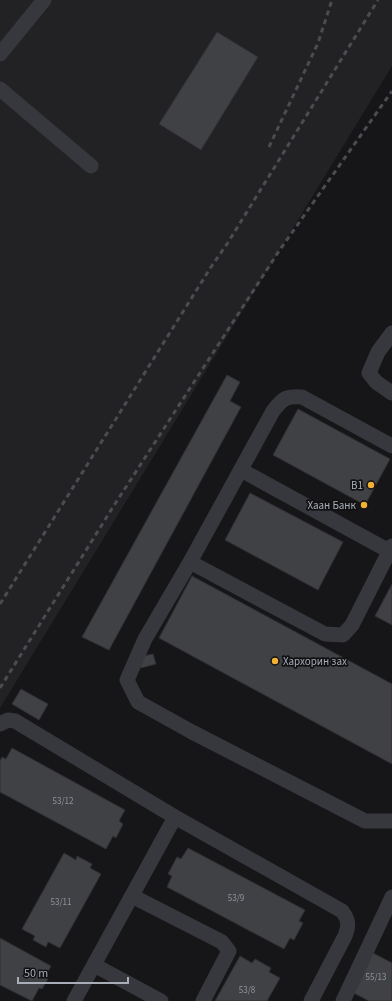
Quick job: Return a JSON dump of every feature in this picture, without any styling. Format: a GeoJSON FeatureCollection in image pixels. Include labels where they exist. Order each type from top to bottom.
{"type":"FeatureCollection","features":[{"type":"Feature","properties":{"kind":"lane"},"geometry":{"type":"LineString","coordinates":[[0,54],[44,0]]}},
{"type":"Feature","properties":{"kind":"lane"},"geometry":{"type":"LineString","coordinates":[[0,89],[91,166]]}},
{"type":"Feature","properties":{"kind":"lane"},"geometry":{"type":"LineString","coordinates":[[392,333],[378,352],[369,373],[376,382],[392,393]]}},
{"type":"Feature","properties":{"kind":"lane"},"geometry":{"type":"LineString","coordinates":[[392,446],[302,397],[289,396],[281,400],[273,411],[190,562],[144,639],[127,680],[138,702],[192,732],[364,821],[392,820]]}},
{"type":"Feature","properties":{"kind":"lane"},"geometry":{"type":"LineString","coordinates":[[190,562],[325,634],[344,635],[352,625],[391,548],[241,470]]}},
{"type":"Feature","properties":{"kind":"lane"},"geometry":{"type":"LineString","coordinates":[[0,724],[8,720],[15,721],[175,817],[342,911],[348,918],[348,928],[311,1001]]}},
{"type":"Feature","properties":{"kind":"lane"},"geometry":{"type":"LineString","coordinates":[[74,1001],[175,817]]}},
{"type":"Feature","properties":{"kind":"lane"},"geometry":{"type":"LineString","coordinates":[[132,896],[222,942],[229,951],[203,1001]]}},
{"type":"Feature","properties":{"kind":"lane"},"geometry":{"type":"LineString","coordinates":[[343,1001],[392,898]]}},
{"type":"Feature","properties":{"kind":"lane"},"geometry":{"type":"LineString","coordinates":[[94,964],[160,1001]]}},
{"type":"Feature","properties":{"kind":"shaded area"},"geometry":{"type":"Polygon","coordinates":[[[0,0],[392,0],[392,66],[0,708],[0,0]]]}},
{"type":"Feature","properties":{"kind":"building"},"geometry":{"type":"Polygon","coordinates":[[[217,32],[258,57],[201,150],[159,124],[217,32]]]}},
{"type":"Feature","properties":{"kind":"building"},"geometry":{"type":"Polygon","coordinates":[[[227,375],[240,382],[230,401],[241,407],[109,650],[82,637],[227,375]]]}},
{"type":"Feature","properties":{"kind":"building"},"geometry":{"type":"Polygon","coordinates":[[[298,409],[390,459],[365,505],[273,455],[298,409]]]}},
{"type":"Feature","properties":{"kind":"building"},"geometry":{"type":"Polygon","coordinates":[[[250,493],[343,542],[318,590],[225,540],[250,493]]]}},
{"type":"Feature","properties":{"kind":"building","name":"Хархорин зах"},"geometry":{"type":"Polygon","coordinates":[[[192,576],[392,684],[392,764],[159,638],[192,576]]]}},
{"type":"Feature","properties":{"kind":"building"},"geometry":{"type":"Polygon","coordinates":[[[392,584],[392,625],[375,616],[392,584]]]}},
{"type":"Feature","properties":{"kind":"building"},"geometry":{"type":"Polygon","coordinates":[[[153,654],[156,664],[141,668],[139,657],[153,654]]]}},
{"type":"Feature","properties":{"kind":"building"},"geometry":{"type":"Polygon","coordinates":[[[21,689],[48,704],[39,720],[12,704],[21,689]]]}},
{"type":"Feature","properties":{"kind":"building"},"geometry":{"type":"Polygon","coordinates":[[[12,748],[125,810],[119,821],[123,824],[116,838],[113,836],[106,849],[0,792],[0,761],[2,757],[6,759],[12,748]]]}},
{"type":"Feature","properties":{"kind":"building"},"geometry":{"type":"Polygon","coordinates":[[[188,848],[305,910],[299,921],[303,923],[294,940],[290,938],[284,949],[167,887],[172,876],[168,874],[177,857],[181,859],[188,848]]]}},
{"type":"Feature","properties":{"kind":"building"},"geometry":{"type":"Polygon","coordinates":[[[64,853],[76,860],[77,856],[92,864],[90,868],[101,874],[60,948],[48,942],[46,947],[33,940],[35,936],[22,929],[64,853]]]}},
{"type":"Feature","properties":{"kind":"building"},"geometry":{"type":"Polygon","coordinates":[[[0,938],[51,966],[45,977],[48,979],[42,989],[39,988],[32,1001],[0,985],[0,938]]]}},
{"type":"Feature","properties":{"kind":"building"},"geometry":{"type":"Polygon","coordinates":[[[373,953],[392,963],[392,1001],[369,1001],[352,992],[373,953]]]}},
{"type":"Feature","properties":{"kind":"building"},"geometry":{"type":"Polygon","coordinates":[[[240,956],[252,963],[255,959],[271,968],[269,972],[280,978],[267,1001],[215,1001],[240,956]]]}},
{"type":"Feature","properties":{"kind":"railway"},"geometry":{"type":"LineString","coordinates":[[269,147],[318,43],[332,0]]}},
{"type":"Feature","properties":{"kind":"railway"},"geometry":{"type":"LineString","coordinates":[[0,604],[211,267],[227,244],[378,0]]}},
{"type":"Feature","properties":{"kind":"railway"},"geometry":{"type":"LineString","coordinates":[[0,688],[113,507],[279,251],[392,91]]}},
{"type":"Feature","properties":{"kind":"place","name":"B1"},"geometry":{"type":"Point","coordinates":[371,485]}},
{"type":"Feature","properties":{"kind":"place","name":"Хаан Банк"},"geometry":{"type":"Point","coordinates":[364,505]}},
{"type":"Feature","properties":{"kind":"place","name":"Хархорин зах"},"geometry":{"type":"Point","coordinates":[275,661]}}]}
